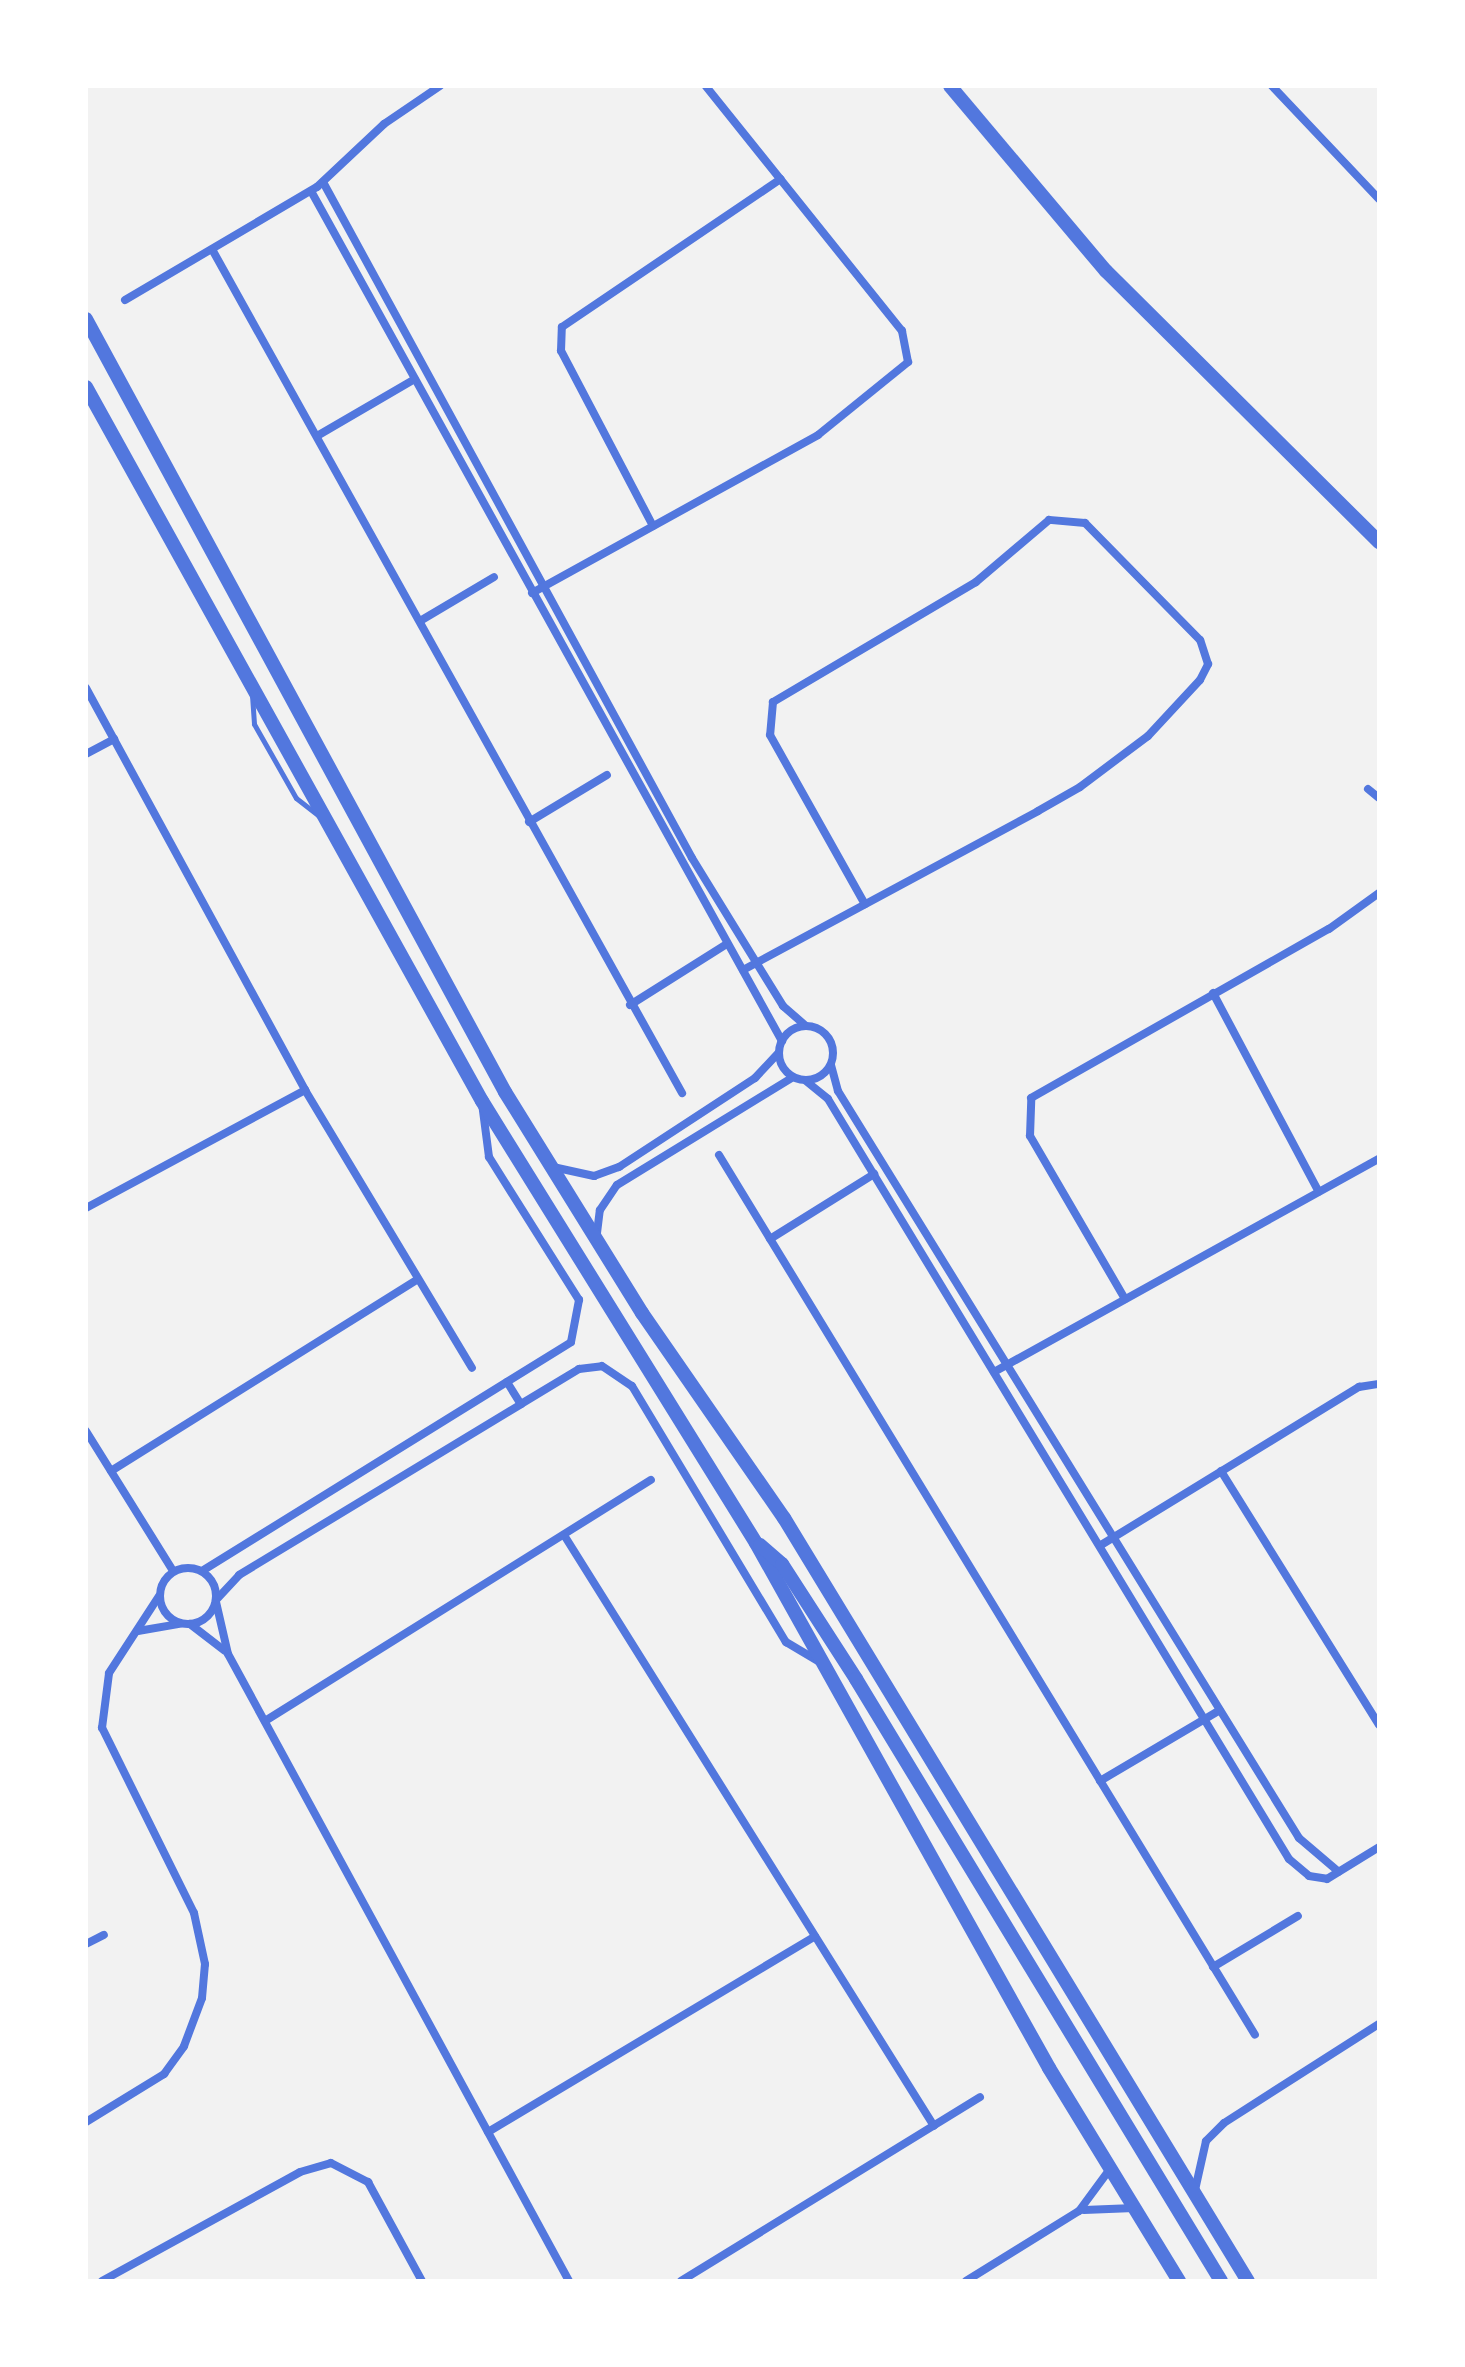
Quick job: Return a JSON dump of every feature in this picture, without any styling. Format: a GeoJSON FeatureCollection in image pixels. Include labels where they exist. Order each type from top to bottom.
{"type":"FeatureCollection","features":[{"type":"Feature","properties":{"kind":"street"},"geometry":{"type":"LineString","coordinates":[[125,300],[311,191],[384,124],[440,86]]}},
{"type":"Feature","properties":{"kind":"street"},"geometry":{"type":"LineString","coordinates":[[532,593],[818,435],[908,362],[902,331],[706,86]]}},
{"type":"Feature","properties":{"kind":"street"},"geometry":{"type":"LineString","coordinates":[[950,86],[1114,281],[1379,542]]}},
{"type":"Feature","properties":{"kind":"street"},"geometry":{"type":"LineString","coordinates":[[1272,86],[1379,199]]}},
{"type":"Feature","properties":{"kind":"street"},"geometry":{"type":"LineString","coordinates":[[653,526],[561,351],[562,327],[781,179]]}},
{"type":"Feature","properties":{"kind":"street"},"geometry":{"type":"LineString","coordinates":[[323,182],[755,964],[806,1026],[829,1038],[831,1065],[838,1091],[1299,1838],[1339,1872]]}},
{"type":"Feature","properties":{"kind":"street"},"geometry":{"type":"LineString","coordinates":[[311,191],[782,1041]]}},
{"type":"Feature","properties":{"kind":"street"},"geometry":{"type":"LineString","coordinates":[[213,251],[630,1005],[682,1093]]}},
{"type":"Feature","properties":{"kind":"street"},"geometry":{"type":"LineString","coordinates":[[86,319],[548,1164],[597,1242],[784,1518],[1248,2281]]}},
{"type":"Feature","properties":{"kind":"street"},"geometry":{"type":"LineString","coordinates":[[317,436],[415,379]]}},
{"type":"Feature","properties":{"kind":"street"},"geometry":{"type":"LineString","coordinates":[[86,387],[482,1101],[756,1543],[1110,2168],[1179,2281]]}},
{"type":"Feature","properties":{"kind":"street"},"geometry":{"type":"LineString","coordinates":[[743,970],[865,904],[1119,760],[1204,675],[1208,655],[1200,640],[1085,523],[1049,520],[976,582],[773,702],[770,735],[865,904]]}},
{"type":"Feature","properties":{"kind":"street"},"geometry":{"type":"LineString","coordinates":[[420,621],[494,577]]}},
{"type":"Feature","properties":{"kind":"street"},"geometry":{"type":"LineString","coordinates":[[86,688],[305,1090],[472,1368]]}},
{"type":"Feature","properties":{"kind":"street"},"geometry":{"type":"LineString","coordinates":[[86,754],[114,739]]}},
{"type":"Feature","properties":{"kind":"street"},"geometry":{"type":"LineString","coordinates":[[529,822],[607,775]]}},
{"type":"Feature","properties":{"kind":"street"},"geometry":{"type":"LineString","coordinates":[[1368,789],[1379,798]]}},
{"type":"Feature","properties":{"kind":"street"},"geometry":{"type":"LineString","coordinates":[[1125,1299],[1030,1136],[1026,1110],[1039,1089],[1213,993],[1379,893]]}},
{"type":"Feature","properties":{"kind":"street"},"geometry":{"type":"LineString","coordinates":[[630,1005],[727,944]]}},
{"type":"Feature","properties":{"kind":"street"},"geometry":{"type":"LineString","coordinates":[[1213,993],[1319,1192]]}},
{"type":"Feature","properties":{"kind":"street"},"geometry":{"type":"LineString","coordinates":[[548,1164],[578,1175],[619,1167],[755,1078],[779,1052],[782,1041],[806,1026]]}},
{"type":"Feature","properties":{"kind":"street"},"geometry":{"type":"LineString","coordinates":[[779,1052],[793,1077],[806,1081],[828,1099],[1298,1869],[1321,1879],[1339,1872],[1379,1847]]}},
{"type":"Feature","properties":{"kind":"street"},"geometry":{"type":"LineString","coordinates":[[806,1081],[831,1065]]}},
{"type":"Feature","properties":{"kind":"street"},"geometry":{"type":"LineString","coordinates":[[597,1242],[600,1210],[617,1185],[793,1077]]}},
{"type":"Feature","properties":{"kind":"street"},"geometry":{"type":"LineString","coordinates":[[86,1208],[305,1090]]}},
{"type":"Feature","properties":{"kind":"street"},"geometry":{"type":"LineString","coordinates":[[173,1571],[202,1571],[571,1342],[580,1309],[489,1157],[482,1101]]}},
{"type":"Feature","properties":{"kind":"street"},"geometry":{"type":"LineString","coordinates":[[719,1155],[1255,2035]]}},
{"type":"Feature","properties":{"kind":"street"},"geometry":{"type":"LineString","coordinates":[[994,1372],[1379,1159]]}},
{"type":"Feature","properties":{"kind":"street"},"geometry":{"type":"LineString","coordinates":[[770,1239],[874,1174]]}},
{"type":"Feature","properties":{"kind":"street"},"geometry":{"type":"LineString","coordinates":[[111,1471],[417,1280]]}},
{"type":"Feature","properties":{"kind":"street"},"geometry":{"type":"LineString","coordinates":[[190,1624],[239,1575],[585,1367],[618,1372],[786,1642],[824,1664]]}},
{"type":"Feature","properties":{"kind":"street"},"geometry":{"type":"LineString","coordinates":[[507,1382],[521,1404]]}},
{"type":"Feature","properties":{"kind":"street"},"geometry":{"type":"LineString","coordinates":[[1101,1545],[1359,1387],[1379,1384]]}},
{"type":"Feature","properties":{"kind":"street"},"geometry":{"type":"LineString","coordinates":[[86,1431],[173,1571]]}},
{"type":"Feature","properties":{"kind":"street"},"geometry":{"type":"LineString","coordinates":[[1221,1471],[1379,1725]]}},
{"type":"Feature","properties":{"kind":"street"},"geometry":{"type":"LineString","coordinates":[[265,1721],[651,1480]]}},
{"type":"Feature","properties":{"kind":"street"},"geometry":{"type":"LineString","coordinates":[[564,1535],[934,2126]]}},
{"type":"Feature","properties":{"kind":"street"},"geometry":{"type":"LineString","coordinates":[[756,1543],[782,1564],[826,1632],[1221,2281]]}},
{"type":"Feature","properties":{"kind":"street"},"geometry":{"type":"LineString","coordinates":[[86,2122],[148,2087],[175,2060],[198,2015],[204,1981],[194,1913],[102,1728],[109,1673],[173,1571]]}},
{"type":"Feature","properties":{"kind":"street"},"geometry":{"type":"LineString","coordinates":[[202,1571],[216,1601],[228,1654],[569,2281]]}},
{"type":"Feature","properties":{"kind":"street"},"geometry":{"type":"LineString","coordinates":[[159,1596],[167,1616],[180,1624]]}},
{"type":"Feature","properties":{"kind":"street"},"geometry":{"type":"LineString","coordinates":[[137,1631],[190,1624],[228,1654]]}},
{"type":"Feature","properties":{"kind":"street"},"geometry":{"type":"LineString","coordinates":[[1100,1781],[1220,1710]]}},
{"type":"Feature","properties":{"kind":"street"},"geometry":{"type":"LineString","coordinates":[[1213,1967],[1298,1916]]}},
{"type":"Feature","properties":{"kind":"street"},"geometry":{"type":"LineString","coordinates":[[86,1944],[104,1935]]}},
{"type":"Feature","properties":{"kind":"street"},"geometry":{"type":"LineString","coordinates":[[488,2132],[815,1936]]}},
{"type":"Feature","properties":{"kind":"street"},"geometry":{"type":"LineString","coordinates":[[1195,2198],[1198,2159],[1214,2132],[1379,2024]]}},
{"type":"Feature","properties":{"kind":"street"},"geometry":{"type":"LineString","coordinates":[[681,2281],[980,2097]]}},
{"type":"Feature","properties":{"kind":"street"},"geometry":{"type":"LineString","coordinates":[[102,2281],[300,2172],[331,2163],[368,2182],[422,2281]]}},
{"type":"Feature","properties":{"kind":"street"},"geometry":{"type":"LineString","coordinates":[[966,2281],[1079,2211],[1110,2168]]}},
{"type":"Feature","properties":{"kind":"street"},"geometry":{"type":"LineString","coordinates":[[1079,2211],[1136,2209]]}},
{"type":"Feature","properties":{"kind":"street"},"geometry":{"type":"LineString","coordinates":[[1166,2258],[1170,2281]]}}]}
